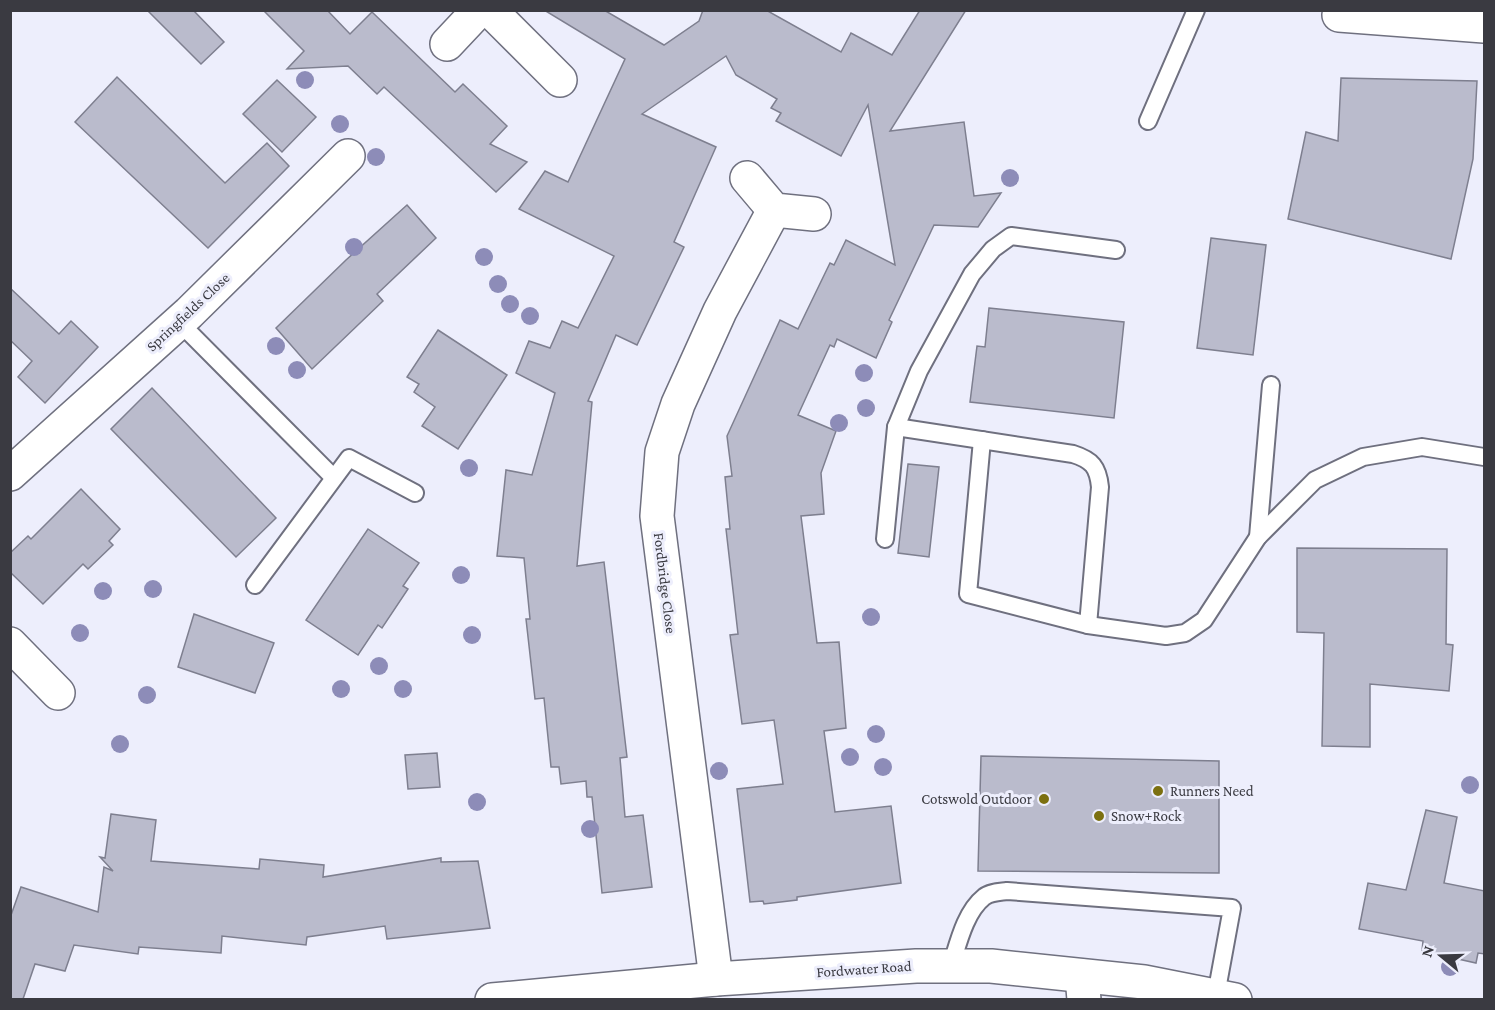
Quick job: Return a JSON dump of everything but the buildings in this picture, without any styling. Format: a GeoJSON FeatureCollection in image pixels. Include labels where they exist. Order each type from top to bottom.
{"type":"FeatureCollection","features":[{"type":"Feature","properties":{"kind":"street"},"geometry":{"type":"LineString","coordinates":[[447,44],[479,10]]}},
{"type":"Feature","properties":{"kind":"street"},"geometry":{"type":"LineString","coordinates":[[490,10],[560,80]]}},
{"type":"Feature","properties":{"kind":"street"},"geometry":{"type":"LineString","coordinates":[[1332,13],[1485,26]]}},
{"type":"Feature","properties":{"kind":"street","name":"Springfields Close"},"geometry":{"type":"LineString","coordinates":[[14,462],[179,322],[348,156]]}},
{"type":"Feature","properties":{"kind":"street"},"geometry":{"type":"LineString","coordinates":[[747,178],[774,210],[814,214]]}},
{"type":"Feature","properties":{"kind":"street","name":"Fordbridge Close"},"geometry":{"type":"LineString","coordinates":[[716,979],[657,516],[662,452],[678,404],[720,311],[774,210]]}},
{"type":"Feature","properties":{"kind":"street"},"geometry":{"type":"LineString","coordinates":[[10,644],[58,693]]}},
{"type":"Feature","properties":{"kind":"street","name":"Fordwater Road"},"geometry":{"type":"LineString","coordinates":[[492,999],[716,979],[916,966],[991,966],[1083,988],[1144,982],[1225,997]]}},
{"type":"Feature","properties":{"kind":"lane"},"geometry":{"type":"LineString","coordinates":[[1148,120],[1196,10]]}},
{"type":"Feature","properties":{"kind":"lane"},"geometry":{"type":"LineString","coordinates":[[885,539],[896,427],[941,326],[972,274],[993,249],[1011,236],[1116,250]]}},
{"type":"Feature","properties":{"kind":"lane"},"geometry":{"type":"LineString","coordinates":[[179,322],[333,477]]}},
{"type":"Feature","properties":{"kind":"lane"},"geometry":{"type":"LineString","coordinates":[[1258,537],[1271,385]]}},
{"type":"Feature","properties":{"kind":"lane"},"geometry":{"type":"LineString","coordinates":[[896,427],[1073,454],[1089,459],[1099,471],[1100,487],[1088,625]]}},
{"type":"Feature","properties":{"kind":"lane"},"geometry":{"type":"LineString","coordinates":[[982,440],[968,594],[1088,625],[1166,636],[1185,633],[1204,620],[1258,537],[1315,480],[1363,457],[1422,447],[1485,457]]}},
{"type":"Feature","properties":{"kind":"lane"},"geometry":{"type":"LineString","coordinates":[[255,585],[349,458],[415,494]]}},
{"type":"Feature","properties":{"kind":"lane"},"geometry":{"type":"LineString","coordinates":[[951,966],[972,912],[984,897],[994,893],[1007,891],[1232,908],[1225,997]]}},
{"type":"Feature","properties":{"kind":"place","name":"Runners Need"},"geometry":{"type":"Point","coordinates":[1158,791]}},
{"type":"Feature","properties":{"kind":"place","name":"Cotswold Outdoor"},"geometry":{"type":"Point","coordinates":[1044,799]}},
{"type":"Feature","properties":{"kind":"place","name":"Snow+Rock"},"geometry":{"type":"Point","coordinates":[1099,816]}}]}
